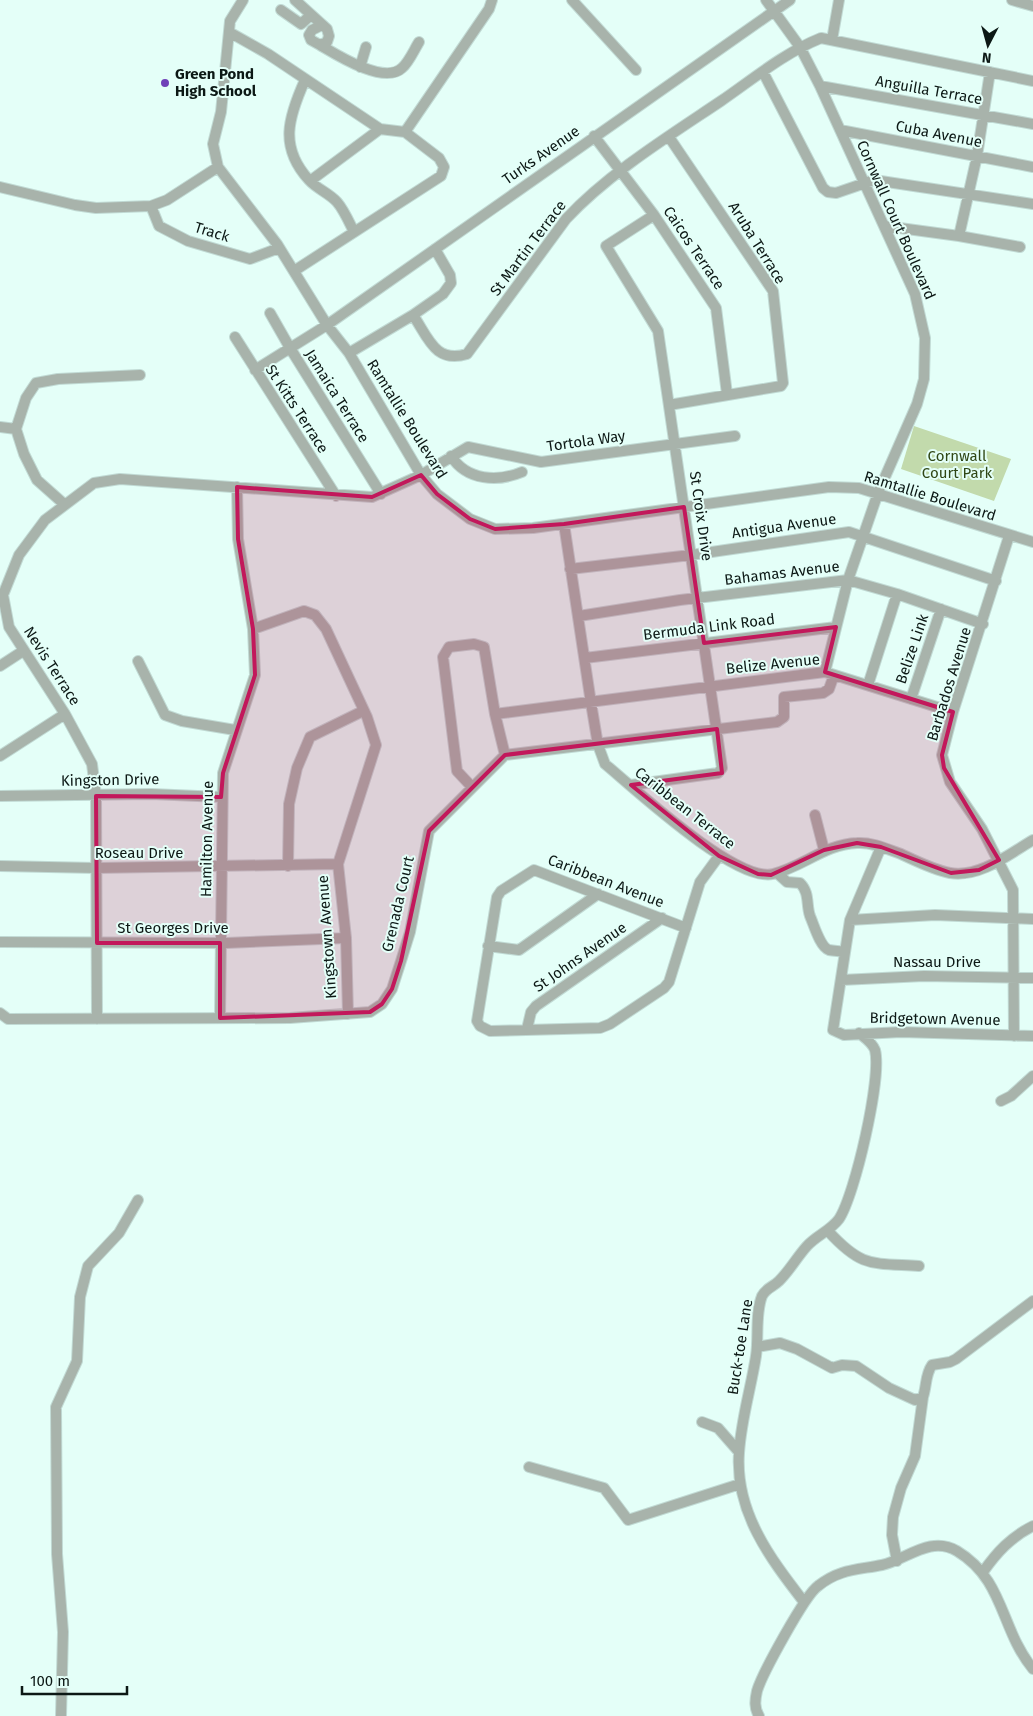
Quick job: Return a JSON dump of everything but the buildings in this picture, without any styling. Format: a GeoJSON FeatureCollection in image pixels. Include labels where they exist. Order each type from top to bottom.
{"type":"FeatureCollection","features":[{"type":"Feature","properties":{"kind":"street"},"geometry":{"type":"LineString","coordinates":[[0,187],[75,205],[96,208],[151,206],[167,200],[218,168],[214,144],[221,112],[230,21],[243,0]]}},
{"type":"Feature","properties":{"kind":"street"},"geometry":{"type":"LineString","coordinates":[[295,0],[322,25],[329,36],[327,42],[320,45]]}},
{"type":"Feature","properties":{"kind":"street"},"geometry":{"type":"LineString","coordinates":[[405,132],[489,9],[492,0]]}},
{"type":"Feature","properties":{"kind":"street"},"geometry":{"type":"LineString","coordinates":[[572,0],[636,70]]}},
{"type":"Feature","properties":{"kind":"street","name":"Cornwall Court Boulevard"},"geometry":{"type":"LineString","coordinates":[[766,0],[798,48],[820,86],[915,294],[925,338],[924,379],[917,404],[878,493],[848,580],[836,627],[829,674]]}},
{"type":"Feature","properties":{"kind":"street","name":"Turks Avenue"},"geometry":{"type":"LineString","coordinates":[[255,370],[327,325],[790,0]]}},
{"type":"Feature","properties":{"kind":"street"},"geometry":{"type":"LineString","coordinates":[[832,40],[839,0]]}},
{"type":"Feature","properties":{"kind":"street"},"geometry":{"type":"LineString","coordinates":[[1012,0],[1033,6]]}},
{"type":"Feature","properties":{"kind":"street"},"geometry":{"type":"LineString","coordinates":[[280,10],[301,24],[311,14]]}},
{"type":"Feature","properties":{"kind":"street"},"geometry":{"type":"LineString","coordinates":[[322,25],[312,30],[309,35],[311,40],[360,67],[377,71],[393,72],[402,69],[419,42]]}},
{"type":"Feature","properties":{"kind":"street"},"geometry":{"type":"LineString","coordinates":[[229,32],[268,54],[380,129],[405,132],[439,158],[444,167],[441,176],[294,272]]}},
{"type":"Feature","properties":{"kind":"street","name":"St Martin Terrace"},"geometry":{"type":"LineString","coordinates":[[413,315],[435,350],[454,358],[468,354],[566,219],[581,203],[669,137],[763,72],[798,48],[821,38],[1033,81]]}},
{"type":"Feature","properties":{"kind":"street"},"geometry":{"type":"LineString","coordinates":[[360,67],[366,47]]}},
{"type":"Feature","properties":{"kind":"street"},"geometry":{"type":"LineString","coordinates":[[763,72],[823,188],[828,192],[836,193],[874,180],[1033,204]]}},
{"type":"Feature","properties":{"kind":"street"},"geometry":{"type":"LineString","coordinates":[[959,236],[977,156],[990,72]]}},
{"type":"Feature","properties":{"kind":"street"},"geometry":{"type":"LineString","coordinates":[[305,80],[288,132],[292,154],[310,181],[335,200],[354,232]]}},
{"type":"Feature","properties":{"kind":"street","name":"Anguilla Terrace"},"geometry":{"type":"LineString","coordinates":[[820,86],[1033,124]]}},
{"type":"Feature","properties":{"kind":"street"},"geometry":{"type":"LineString","coordinates":[[310,181],[380,129]]}},
{"type":"Feature","properties":{"kind":"street","name":"Cuba Avenue"},"geometry":{"type":"LineString","coordinates":[[840,130],[1033,167]]}},
{"type":"Feature","properties":{"kind":"street","name":"Caicos Terrace"},"geometry":{"type":"LineString","coordinates":[[594,136],[654,215],[716,308],[727,394]]}},
{"type":"Feature","properties":{"kind":"street","name":"Aruba Terrace"},"geometry":{"type":"LineString","coordinates":[[669,137],[773,291],[782,385],[669,405]]}},
{"type":"Feature","properties":{"kind":"street","name":"Ramtallie Boulevard"},"geometry":{"type":"LineString","coordinates":[[218,168],[236,189],[279,248],[327,325],[349,353],[421,475],[437,494],[470,519],[495,529],[564,524],[829,487],[859,488],[1033,542]]}},
{"type":"Feature","properties":{"kind":"street","name":"Track"},"geometry":{"type":"LineString","coordinates":[[151,206],[158,226],[188,241],[250,259],[279,248]]}},
{"type":"Feature","properties":{"kind":"street","name":"St Croix Drive"},"geometry":{"type":"LineString","coordinates":[[630,786],[718,773],[722,768],[658,331],[606,246],[654,215]]}},
{"type":"Feature","properties":{"kind":"street"},"geometry":{"type":"LineString","coordinates":[[885,226],[1020,247]]}},
{"type":"Feature","properties":{"kind":"street"},"geometry":{"type":"LineString","coordinates":[[349,353],[413,315],[443,294],[451,283],[450,275],[435,248]]}},
{"type":"Feature","properties":{"kind":"street","name":"Jamaica Terrace"},"geometry":{"type":"LineString","coordinates":[[270,313],[381,494]]}},
{"type":"Feature","properties":{"kind":"street","name":"St Kitts Terrace"},"geometry":{"type":"LineString","coordinates":[[235,337],[336,496]]}},
{"type":"Feature","properties":{"kind":"street"},"geometry":{"type":"LineString","coordinates":[[64,504],[36,480],[24,454],[16,429],[26,398],[36,383],[58,379],[140,375]]}},
{"type":"Feature","properties":{"kind":"street"},"geometry":{"type":"LineString","coordinates":[[0,427],[16,429]]}},
{"type":"Feature","properties":{"kind":"street","name":"Tortola Way"},"geometry":{"type":"LineString","coordinates":[[421,475],[468,447],[541,462],[735,436]]}},
{"type":"Feature","properties":{"kind":"street"},"geometry":{"type":"LineString","coordinates":[[451,456],[472,475],[500,479],[522,472]]}},
{"type":"Feature","properties":{"kind":"street","name":"Nevis Terrace"},"geometry":{"type":"LineString","coordinates":[[97,1019],[96,796],[92,764],[65,714],[9,627],[1,595],[19,555],[45,520],[94,483],[120,479],[286,490],[336,496],[372,497],[421,475]]}},
{"type":"Feature","properties":{"kind":"street","name":"Hamilton Avenue"},"geometry":{"type":"LineString","coordinates":[[220,1018],[220,867],[223,773],[235,730],[255,674],[253,629],[238,539],[237,487]]}},
{"type":"Feature","properties":{"kind":"street","name":"Caribbean Terrace"},"geometry":{"type":"LineString","coordinates":[[564,524],[591,703],[598,745],[604,764],[719,856],[758,874],[777,873],[795,866],[824,850],[858,842],[881,847],[950,873],[963,874],[979,870],[1033,840]]}},
{"type":"Feature","properties":{"kind":"street","name":"Antigua Avenue"},"geometry":{"type":"LineString","coordinates":[[570,569],[691,555],[849,532],[996,581]]}},
{"type":"Feature","properties":{"kind":"street","name":"Barbados Avenue"},"geometry":{"type":"LineString","coordinates":[[1009,536],[983,624],[953,712],[942,754],[944,768],[950,782],[967,805],[999,860],[1013,890],[1015,919],[1014,1036]]}},
{"type":"Feature","properties":{"kind":"street","name":"Bahamas Avenue"},"geometry":{"type":"LineString","coordinates":[[578,616],[697,598],[848,580],[897,594],[983,624]]}},
{"type":"Feature","properties":{"kind":"street"},"geometry":{"type":"LineString","coordinates":[[868,685],[897,594]]}},
{"type":"Feature","properties":{"kind":"street","name":"Belize Link"},"geometry":{"type":"LineString","coordinates":[[911,699],[941,609]]}},
{"type":"Feature","properties":{"kind":"street","name":"Kingstown Avenue"},"geometry":{"type":"LineString","coordinates":[[253,629],[304,611],[315,615],[326,629],[376,745],[338,864],[346,938],[348,1014]]}},
{"type":"Feature","properties":{"kind":"street","name":"Bermuda Link Road"},"geometry":{"type":"LineString","coordinates":[[585,658],[836,627]]}},
{"type":"Feature","properties":{"kind":"street"},"geometry":{"type":"LineString","coordinates":[[471,786],[457,771],[443,657],[449,647],[474,644],[484,647],[495,714],[505,755],[598,745],[783,719],[784,697],[823,693],[829,689],[829,674]]}},
{"type":"Feature","properties":{"kind":"street"},"geometry":{"type":"LineString","coordinates":[[0,666],[23,651]]}},
{"type":"Feature","properties":{"kind":"street"},"geometry":{"type":"LineString","coordinates":[[138,661],[165,715],[182,721],[235,730]]}},
{"type":"Feature","properties":{"kind":"street","name":"Belize Avenue"},"geometry":{"type":"LineString","coordinates":[[495,714],[591,703],[710,685],[829,674],[953,712]]}},
{"type":"Feature","properties":{"kind":"street"},"geometry":{"type":"LineString","coordinates":[[288,866],[289,804],[297,768],[310,737],[363,712]]}},
{"type":"Feature","properties":{"kind":"street"},"geometry":{"type":"LineString","coordinates":[[0,756],[65,714]]}},
{"type":"Feature","properties":{"kind":"street","name":"Grenada Court"},"geometry":{"type":"LineString","coordinates":[[0,1013],[8,1019],[97,1019],[290,1018],[370,1012],[382,1004],[392,988],[410,932],[429,831],[471,786],[505,755]]}},
{"type":"Feature","properties":{"kind":"street","name":"Kingston Drive"},"geometry":{"type":"LineString","coordinates":[[0,796],[151,794],[221,797]]}},
{"type":"Feature","properties":{"kind":"street"},"geometry":{"type":"LineString","coordinates":[[815,815],[824,850]]}},
{"type":"Feature","properties":{"kind":"street"},"geometry":{"type":"LineString","coordinates":[[841,980],[850,920],[881,847]]}},
{"type":"Feature","properties":{"kind":"street","name":"Caribbean Avenue"},"geometry":{"type":"LineString","coordinates":[[686,928],[534,870],[501,891],[497,897],[477,1014],[480,1026],[490,1031],[600,1028],[634,1009],[664,988],[669,982],[686,928],[700,882],[719,856]]}},
{"type":"Feature","properties":{"kind":"street","name":"Roseau Drive"},"geometry":{"type":"LineString","coordinates":[[0,866],[96,868],[338,864]]}},
{"type":"Feature","properties":{"kind":"street"},"geometry":{"type":"LineString","coordinates":[[777,873],[787,882],[800,883],[803,886],[808,897],[810,916],[822,945],[829,950],[845,952]]}},
{"type":"Feature","properties":{"kind":"street"},"geometry":{"type":"LineString","coordinates":[[488,946],[520,950],[598,894]]}},
{"type":"Feature","properties":{"kind":"street"},"geometry":{"type":"LineString","coordinates":[[850,920],[935,916],[1033,919]]}},
{"type":"Feature","properties":{"kind":"street","name":"St Johns Avenue"},"geometry":{"type":"LineString","coordinates":[[527,1029],[529,1019],[536,1006],[662,918]]}},
{"type":"Feature","properties":{"kind":"street","name":"St Georges Drive"},"geometry":{"type":"LineString","coordinates":[[0,942],[220,943],[346,938]]}},
{"type":"Feature","properties":{"kind":"street","name":"Nassau Drive"},"geometry":{"type":"LineString","coordinates":[[841,980],[924,976],[1033,978]]}},
{"type":"Feature","properties":{"kind":"street","name":"Bridgetown Avenue"},"geometry":{"type":"LineString","coordinates":[[841,980],[832,1024],[833,1030],[837,1034],[919,1032],[1033,1036]]}},
{"type":"Feature","properties":{"kind":"street","name":"Buck-toe Lane"},"geometry":{"type":"LineString","coordinates":[[804,1602],[774,1562],[759,1538],[747,1510],[740,1484],[739,1452],[757,1347],[759,1308],[763,1295],[778,1282],[814,1239],[828,1231],[839,1219],[852,1188],[873,1096],[874,1048],[859,1034]]}},
{"type":"Feature","properties":{"kind":"street"},"geometry":{"type":"LineString","coordinates":[[1001,1101],[1011,1096],[1033,1076]]}},
{"type":"Feature","properties":{"kind":"street"},"geometry":{"type":"LineString","coordinates":[[61,1716],[63,1632],[57,1554],[56,1407],[77,1362],[80,1297],[88,1266],[120,1233],[138,1200]]}},
{"type":"Feature","properties":{"kind":"street"},"geometry":{"type":"LineString","coordinates":[[828,1231],[844,1249],[857,1259],[867,1262],[919,1266]]}},
{"type":"Feature","properties":{"kind":"street"},"geometry":{"type":"LineString","coordinates":[[897,1560],[892,1535],[893,1517],[901,1488],[915,1456],[926,1386],[926,1373],[932,1365],[956,1359],[1033,1301]]}},
{"type":"Feature","properties":{"kind":"street"},"geometry":{"type":"LineString","coordinates":[[757,1347],[780,1343],[797,1349],[832,1368],[842,1365],[856,1366],[889,1388],[915,1400],[923,1397]]}},
{"type":"Feature","properties":{"kind":"street"},"geometry":{"type":"LineString","coordinates":[[702,1422],[718,1428],[739,1452]]}},
{"type":"Feature","properties":{"kind":"street"},"geometry":{"type":"LineString","coordinates":[[529,1467],[604,1488],[628,1520],[740,1484]]}},
{"type":"Feature","properties":{"kind":"street"},"geometry":{"type":"LineString","coordinates":[[982,1572],[1001,1548],[1018,1533],[1033,1526]]}},
{"type":"Feature","properties":{"kind":"street"},"geometry":{"type":"LineString","coordinates":[[759,1716],[755,1708],[758,1690],[804,1602],[816,1587],[831,1577],[849,1569],[882,1565],[917,1550],[936,1546],[954,1550],[982,1572],[996,1592],[1013,1640],[1033,1670]]}},
{"type":"Feature","properties":{"kind":"highlighted area"},"geometry":{"type":"Polygon","coordinates":[[[421,475],[437,494],[470,519],[495,529],[564,524],[684,507],[704,643],[836,627],[825,672],[953,712],[942,755],[944,768],[999,860],[979,870],[951,873],[881,847],[857,843],[824,850],[771,875],[758,874],[719,856],[631,785],[722,773],[717,729],[505,755],[429,831],[401,961],[392,989],[382,1004],[370,1012],[220,1018],[220,943],[97,943],[96,796],[221,797],[223,773],[255,675],[253,629],[238,539],[237,487],[372,497],[421,475]]]}},
{"type":"Feature","properties":{"kind":"green space","name":"Cornwall Court Park"},"geometry":{"type":"Polygon","coordinates":[[[914,426],[1011,459],[994,501],[901,469],[914,426]]]}},
{"type":"Feature","properties":{"kind":"place","name":"Green Pond High School"},"geometry":{"type":"Point","coordinates":[165,83]}}]}
